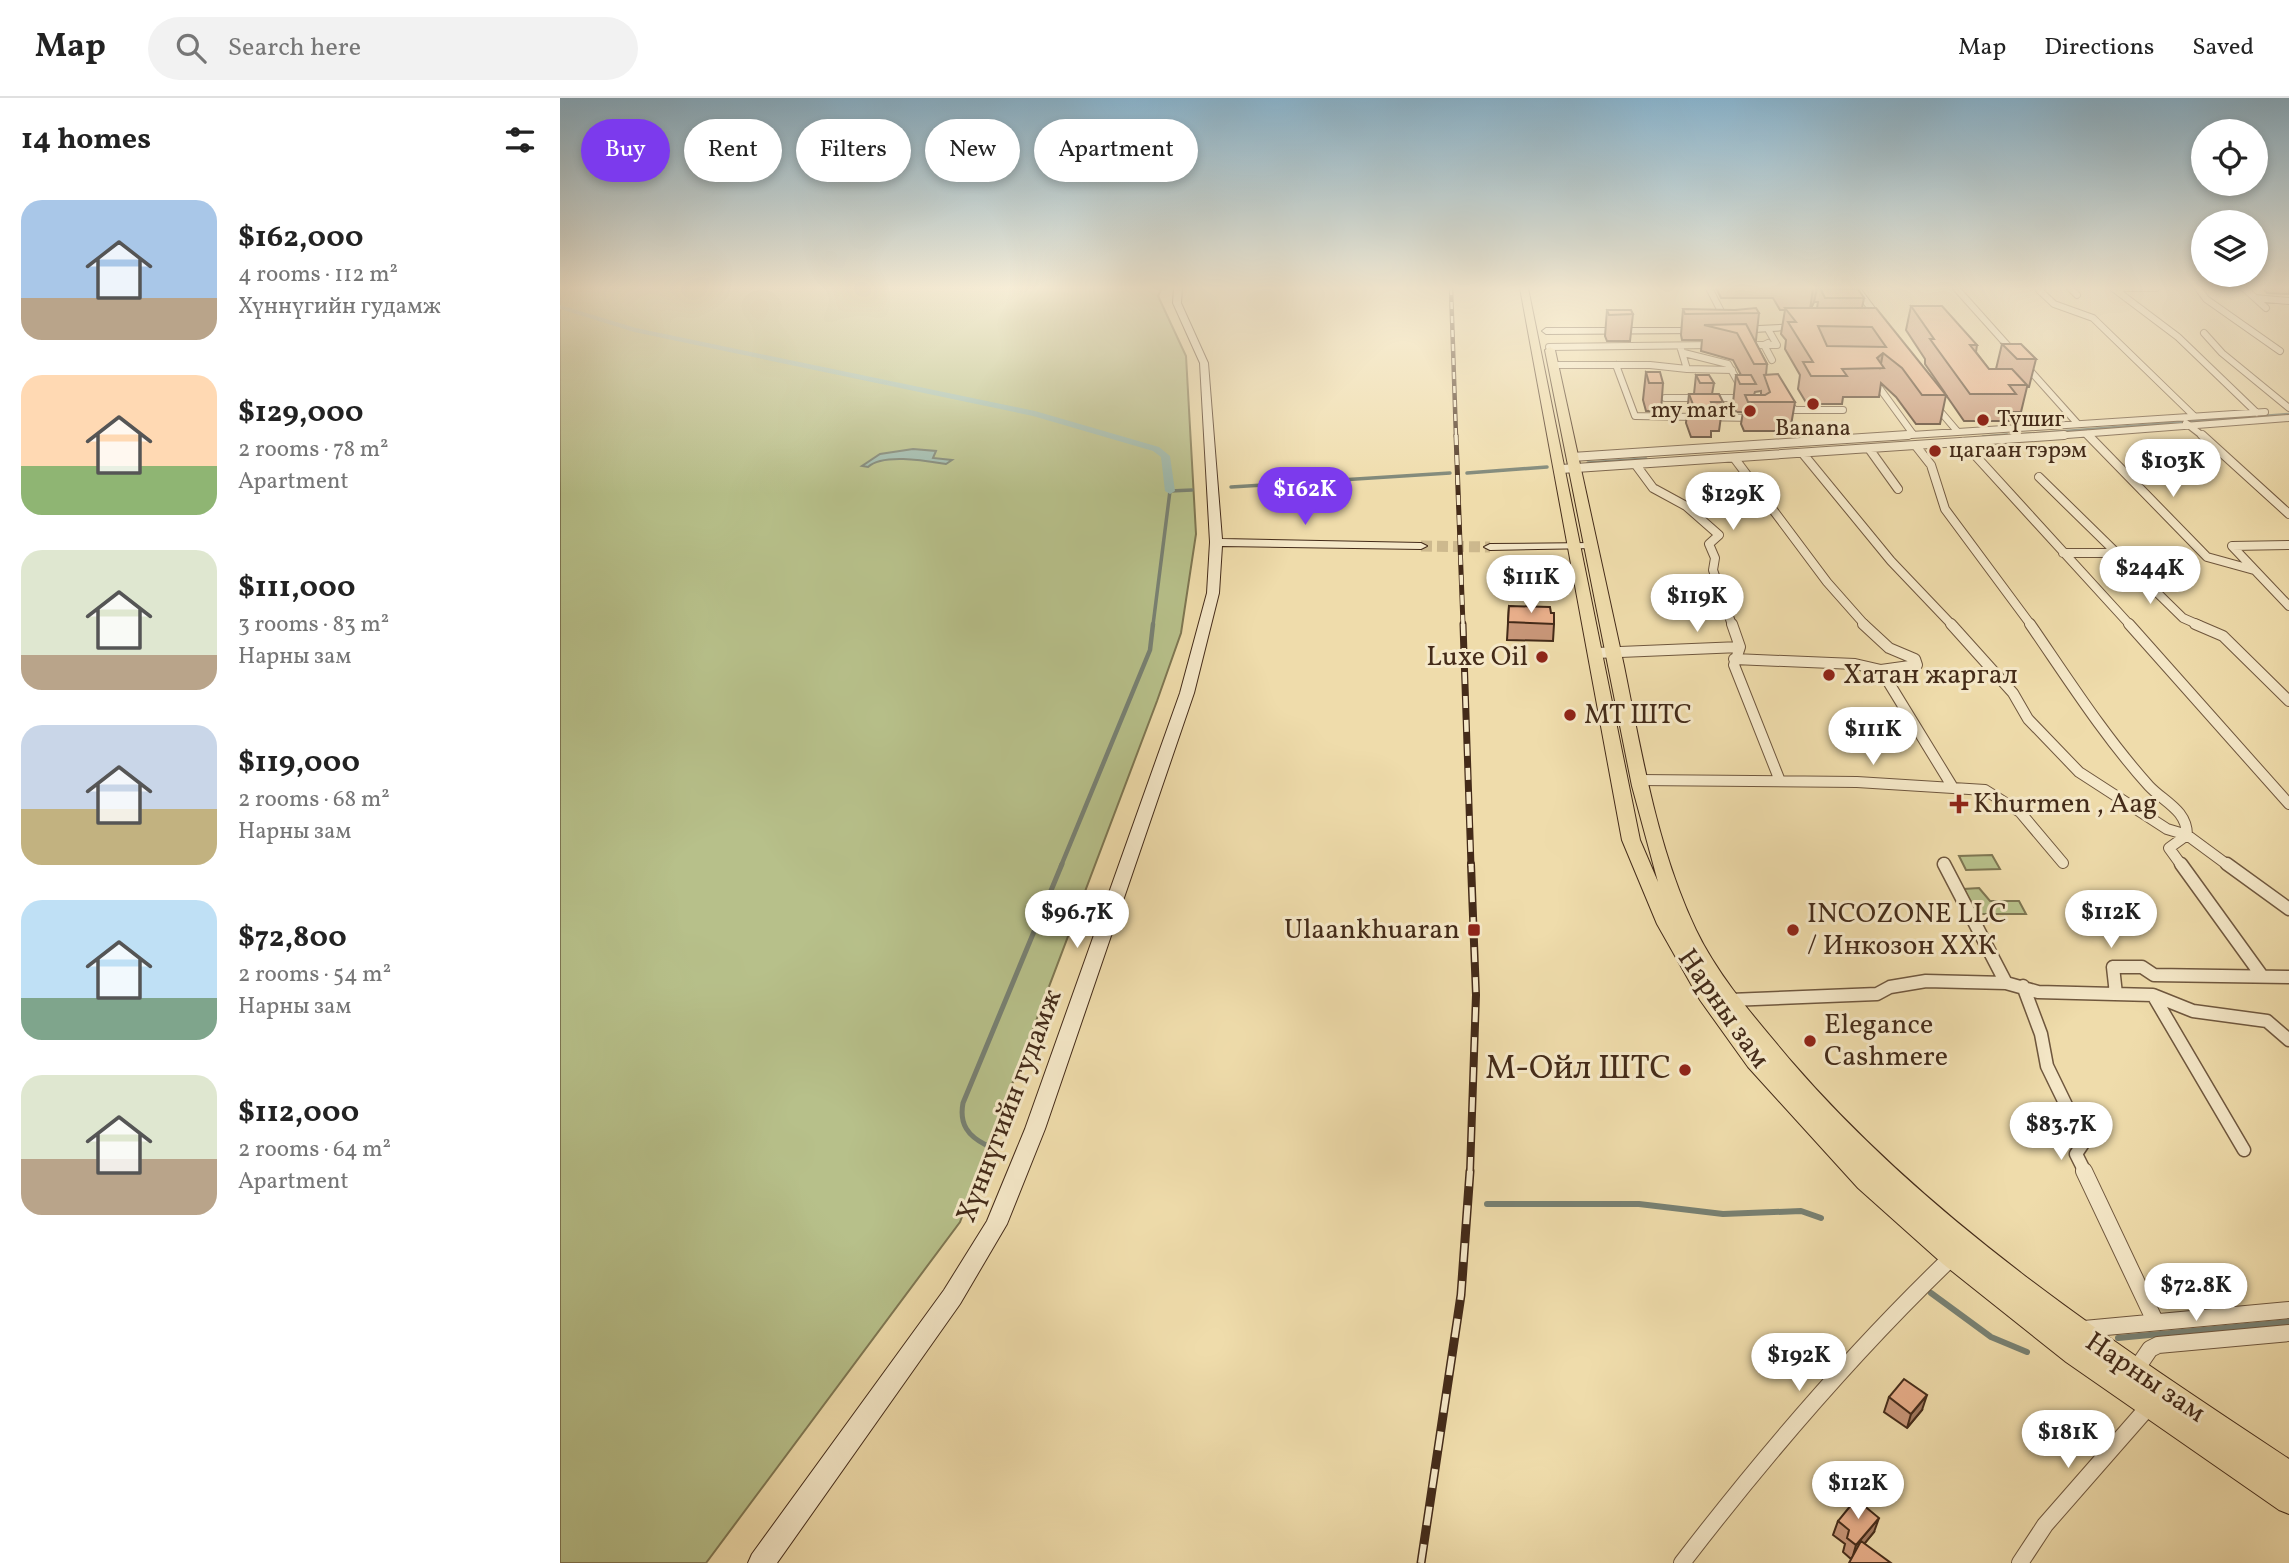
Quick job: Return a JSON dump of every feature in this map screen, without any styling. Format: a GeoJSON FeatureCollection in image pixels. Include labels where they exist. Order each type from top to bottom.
{"type":"FeatureCollection","features":[{"type":"Feature","properties":{"kind":"main road","name":"Хүннүгийн гудамж"},"geometry":{"type":"LineString","coordinates":[[761,1563],[957,1289],[982,1251],[1008,1197],[1187,693],[1213,593],[1216,542],[1203,363],[1200,356]]}},
{"type":"Feature","properties":{"kind":"main road","name":"Нарны зам"},"geometry":{"type":"LineString","coordinates":[[1538,356],[1561,469],[1583,546],[1604,653],[1631,840],[1667,924],[1694,976],[1756,1062],[1866,1182],[1952,1257],[2075,1354],[2289,1500]]}},
{"type":"Feature","properties":{"kind":"main road","name":"Нарны зам"},"geometry":{"type":"LineString","coordinates":[[1551,356],[1574,463],[1583,546]]}},
{"type":"Feature","properties":{"kind":"main road"},"geometry":{"type":"LineString","coordinates":[[1216,542],[1421,546]]}},
{"type":"Feature","properties":{"kind":"main road"},"geometry":{"type":"LineString","coordinates":[[1490,547],[1583,546]]}},
{"type":"Feature","properties":{"kind":"main road","name":"Нарны зам"},"geometry":{"type":"LineString","coordinates":[[1604,653],[1639,780],[1650,835],[1682,922],[1731,1000],[1831,1122],[1942,1227],[2074,1330],[2289,1475]]}},
{"type":"Feature","properties":{"kind":"street"},"geometry":{"type":"LineString","coordinates":[[1684,356],[1687,369]]}},
{"type":"Feature","properties":{"kind":"street"},"geometry":{"type":"LineString","coordinates":[[1705,356],[1723,362],[1732,370],[1747,398]]}},
{"type":"Feature","properties":{"kind":"street"},"geometry":{"type":"LineString","coordinates":[[1770,356],[1772,360]]}},
{"type":"Feature","properties":{"kind":"street"},"geometry":{"type":"LineString","coordinates":[[2016,356],[2064,405],[2077,423]]}},
{"type":"Feature","properties":{"kind":"street"},"geometry":{"type":"LineString","coordinates":[[2133,356],[2193,415]]}},
{"type":"Feature","properties":{"kind":"street"},"geometry":{"type":"LineString","coordinates":[[2198,356],[2257,412]]}},
{"type":"Feature","properties":{"kind":"street"},"geometry":{"type":"LineString","coordinates":[[2225,356],[2289,409]]}},
{"type":"Feature","properties":{"kind":"street"},"geometry":{"type":"LineString","coordinates":[[1553,365],[1650,365],[1656,368],[1732,370]]}},
{"type":"Feature","properties":{"kind":"street"},"geometry":{"type":"LineString","coordinates":[[1616,365],[1634,415],[1761,418],[1751,398],[1664,398]]}},
{"type":"Feature","properties":{"kind":"street"},"geometry":{"type":"LineString","coordinates":[[1656,368],[1659,378]]}},
{"type":"Feature","properties":{"kind":"street"},"geometry":{"type":"LineString","coordinates":[[1878,386],[1913,434]]}},
{"type":"Feature","properties":{"kind":"street"},"geometry":{"type":"LineString","coordinates":[[1662,388],[1670,417]]}},
{"type":"Feature","properties":{"kind":"street"},"geometry":{"type":"LineString","coordinates":[[1927,396],[1957,431]]}},
{"type":"Feature","properties":{"kind":"street"},"geometry":{"type":"LineString","coordinates":[[1713,397],[1724,418]]}},
{"type":"Feature","properties":{"kind":"street"},"geometry":{"type":"LineString","coordinates":[[1772,397],[1783,397],[1795,410],[1843,410]]}},
{"type":"Feature","properties":{"kind":"street"},"geometry":{"type":"LineString","coordinates":[[1574,463],[1636,465],[2087,434],[2183,422],[2193,415],[2289,409]]}},
{"type":"Feature","properties":{"kind":"street"},"geometry":{"type":"LineString","coordinates":[[1561,469],[1574,463],[1913,434],[2077,423],[2289,418]]}},
{"type":"Feature","properties":{"kind":"street"},"geometry":{"type":"LineString","coordinates":[[2183,422],[2223,452],[2289,514]]}},
{"type":"Feature","properties":{"kind":"street"},"geometry":{"type":"LineString","coordinates":[[2087,434],[2207,556],[2254,570]]}},
{"type":"Feature","properties":{"kind":"street"},"geometry":{"type":"LineString","coordinates":[[1963,442],[2238,743],[2289,804]]}},
{"type":"Feature","properties":{"kind":"street"},"geometry":{"type":"LineString","coordinates":[[1916,446],[1931,465],[1945,509],[2025,616],[2118,750],[2152,789],[2178,810],[2187,826],[2187,835]]}},
{"type":"Feature","properties":{"kind":"street"},"geometry":{"type":"LineString","coordinates":[[1870,450],[1898,489]]}},
{"type":"Feature","properties":{"kind":"street"},"geometry":{"type":"LineString","coordinates":[[1804,455],[1891,561],[1991,666],[2028,719],[2079,772],[2167,829],[2187,835],[2289,909]]}},
{"type":"Feature","properties":{"kind":"street"},"geometry":{"type":"LineString","coordinates":[[1734,659],[1855,664],[1881,670],[1917,665],[1915,659],[1889,648],[1844,601],[1735,459]]}},
{"type":"Feature","properties":{"kind":"street"},"geometry":{"type":"LineString","coordinates":[[1636,465],[1653,488],[1686,506],[1719,535],[1710,541],[1715,558],[1713,570],[1740,647],[1734,659],[1780,781]]}},
{"type":"Feature","properties":{"kind":"street"},"geometry":{"type":"LineString","coordinates":[[2039,477],[2190,624],[2223,636],[2289,701]]}},
{"type":"Feature","properties":{"kind":"street"},"geometry":{"type":"LineString","coordinates":[[2289,545],[2234,544],[2234,550],[2289,606]]}},
{"type":"Feature","properties":{"kind":"street"},"geometry":{"type":"LineString","coordinates":[[2063,553],[2116,552]]}},
{"type":"Feature","properties":{"kind":"street"},"geometry":{"type":"LineString","coordinates":[[1604,653],[1740,647]]}},
{"type":"Feature","properties":{"kind":"street"},"geometry":{"type":"LineString","coordinates":[[1881,670],[1952,786]]}},
{"type":"Feature","properties":{"kind":"street"},"geometry":{"type":"LineString","coordinates":[[1639,780],[1780,781],[1952,786],[1985,790],[2020,812],[2063,863]]}},
{"type":"Feature","properties":{"kind":"street"},"geometry":{"type":"LineString","coordinates":[[2187,835],[2169,848],[2262,976]]}},
{"type":"Feature","properties":{"kind":"street"},"geometry":{"type":"LineString","coordinates":[[1944,863],[2006,983]]}},
{"type":"Feature","properties":{"kind":"street"},"geometry":{"type":"LineString","coordinates":[[2116,994],[2112,980],[2113,967],[2141,967],[2154,975],[2289,977]]}},
{"type":"Feature","properties":{"kind":"street"},"geometry":{"type":"LineString","coordinates":[[1731,1000],[1877,994],[1890,987],[1926,981],[2006,983],[2038,992],[2153,995],[2193,1011],[2267,1021],[2289,1040]]}},
{"type":"Feature","properties":{"kind":"street"},"geometry":{"type":"LineString","coordinates":[[2023,986],[2041,1034],[2047,1066],[2084,1142],[2076,1154],[2116,1233],[2155,1321]]}},
{"type":"Feature","properties":{"kind":"street"},"geometry":{"type":"LineString","coordinates":[[2153,995],[2244,1150]]}},
{"type":"Feature","properties":{"kind":"street"},"geometry":{"type":"LineString","coordinates":[[1682,1563],[1728,1503],[1884,1322],[1952,1257]]}},
{"type":"Feature","properties":{"kind":"street"},"geometry":{"type":"LineString","coordinates":[[2074,1330],[2289,1310]]}},
{"type":"Feature","properties":{"kind":"street"},"geometry":{"type":"LineString","coordinates":[[2135,1371],[2150,1349],[2158,1345],[2289,1333]]}},
{"type":"Feature","properties":{"kind":"street"},"geometry":{"type":"LineString","coordinates":[[2020,1563],[2045,1525],[2150,1405]]}},
{"type":"Feature","properties":{"kind":"green space"},"geometry":{"type":"Polygon","coordinates":[[[560,356],[1186,356],[1196,534],[1181,633],[960,1222],[706,1563],[560,1563],[560,356]]]}},
{"type":"Feature","properties":{"kind":"green space"},"geometry":{"type":"Polygon","coordinates":[[[1992,855],[2000,869],[1966,870],[1959,856],[1992,855]]]}},
{"type":"Feature","properties":{"kind":"green space"},"geometry":{"type":"Polygon","coordinates":[[[1979,888],[1990,901],[2019,901],[2026,914],[1975,914],[1964,889],[1979,888]]]}},
{"type":"Feature","properties":{"kind":"water"},"geometry":{"type":"Polygon","coordinates":[[[913,449],[936,451],[933,458],[952,460],[946,464],[894,459],[868,467],[862,466],[880,454],[913,449]]]}},
{"type":"Feature","properties":{"kind":"building"},"geometry":{"type":"Polygon","coordinates":[[[1750,356],[1763,356],[1767,364],[1754,364],[1750,356]]]}},
{"type":"Feature","properties":{"kind":"building"},"geometry":{"type":"Polygon","coordinates":[[[1809,356],[1879,356],[1877,358],[1884,368],[1842,369],[1847,376],[1811,376],[1803,362],[1813,362],[1809,356]]]}},
{"type":"Feature","properties":{"kind":"building"},"geometry":{"type":"Polygon","coordinates":[[[1887,356],[1915,356],[1946,395],[1922,395],[1902,368],[1887,356]]]}},
{"type":"Feature","properties":{"kind":"building"},"geometry":{"type":"Polygon","coordinates":[[[1943,356],[1979,356],[1989,369],[2012,369],[2027,385],[2009,385],[2016,394],[1970,394],[1943,356]]]}},
{"type":"Feature","properties":{"kind":"building"},"geometry":{"type":"Polygon","coordinates":[[[2014,356],[2033,356],[2036,359],[2017,359],[2014,356]]]}},
{"type":"Feature","properties":{"kind":"building"},"geometry":{"type":"Polygon","coordinates":[[[1646,372],[1660,372],[1663,383],[1649,383],[1646,372]]]}},
{"type":"Feature","properties":{"kind":"building"},"geometry":{"type":"Polygon","coordinates":[[[1778,374],[1795,402],[1748,402],[1745,395],[1765,395],[1770,392],[1764,375],[1778,374]]]}},
{"type":"Feature","properties":{"kind":"building"},"geometry":{"type":"Polygon","coordinates":[[[1696,375],[1709,375],[1714,383],[1700,383],[1696,375]]]}},
{"type":"Feature","properties":{"kind":"building"},"geometry":{"type":"Polygon","coordinates":[[[1736,375],[1751,375],[1756,384],[1740,384],[1736,375]]]}},
{"type":"Feature","properties":{"kind":"building"},"geometry":{"type":"Polygon","coordinates":[[[1689,394],[1719,394],[1723,402],[1711,402],[1714,408],[1694,407],[1689,394]]]}},
{"type":"Feature","properties":{"kind":"building"},"geometry":{"type":"Polygon","coordinates":[[[1509,606],[1550,607],[1551,613],[1554,613],[1554,624],[1508,622],[1509,606]]]}},
{"type":"Feature","properties":{"kind":"building"},"geometry":{"type":"Polygon","coordinates":[[[1904,1379],[1927,1395],[1911,1414],[1889,1397],[1904,1379]]]}},
{"type":"Feature","properties":{"kind":"building"},"geometry":{"type":"Polygon","coordinates":[[[1856,1499],[1879,1518],[1856,1545],[1847,1538],[1849,1530],[1838,1521],[1856,1499]]]}},
{"type":"Feature","properties":{"kind":"building"},"geometry":{"type":"Polygon","coordinates":[[[1861,1541],[1891,1563],[1849,1563],[1861,1541]]]}},
{"type":"Feature","properties":{"kind":"waterway"},"geometry":{"type":"LineString","coordinates":[[760,356],[1035,414],[1156,449],[1165,456],[1170,491]]}},
{"type":"Feature","properties":{"kind":"waterway"},"geometry":{"type":"LineString","coordinates":[[1984,437],[2289,414]]}},
{"type":"Feature","properties":{"kind":"waterway"},"geometry":{"type":"LineString","coordinates":[[1983,437],[2007,435]]}},
{"type":"Feature","properties":{"kind":"waterway"},"geometry":{"type":"LineString","coordinates":[[1588,463],[1646,459]]}},
{"type":"Feature","properties":{"kind":"waterway"},"geometry":{"type":"LineString","coordinates":[[1467,473],[1547,467]]}},
{"type":"Feature","properties":{"kind":"waterway"},"geometry":{"type":"LineString","coordinates":[[1231,487],[1450,473]]}},
{"type":"Feature","properties":{"kind":"waterway"},"geometry":{"type":"LineString","coordinates":[[1153,625],[1170,491],[1192,490]]}},
{"type":"Feature","properties":{"kind":"waterway"},"geometry":{"type":"LineString","coordinates":[[1061,866],[1150,650],[1153,624]]}},
{"type":"Feature","properties":{"kind":"waterway"},"geometry":{"type":"LineString","coordinates":[[986,1145],[966,1129],[962,1117],[963,1103],[1062,864]]}},
{"type":"Feature","properties":{"kind":"waterway"},"geometry":{"type":"LineString","coordinates":[[1487,1204],[1639,1204],[1723,1214],[1801,1211],[1821,1218]]}},
{"type":"Feature","properties":{"kind":"waterway"},"geometry":{"type":"LineString","coordinates":[[1931,1293],[1991,1337],[2027,1352]]}},
{"type":"Feature","properties":{"kind":"waterway"},"geometry":{"type":"LineString","coordinates":[[2118,1338],[2289,1322]]}},
{"type":"Feature","properties":{"kind":"tunnel"},"geometry":{"type":"LineString","coordinates":[[1421,546],[1490,547]]}},
{"type":"Feature","properties":{"kind":"railway"},"geometry":{"type":"LineString","coordinates":[[1453,356],[1456,437]]}},
{"type":"Feature","properties":{"kind":"railway"},"geometry":{"type":"LineString","coordinates":[[1456,435],[1463,625]]}},
{"type":"Feature","properties":{"kind":"railway"},"geometry":{"type":"LineString","coordinates":[[1463,624],[1471,866]]}},
{"type":"Feature","properties":{"kind":"railway"},"geometry":{"type":"LineString","coordinates":[[1470,1172],[1476,995],[1471,864]]}},
{"type":"Feature","properties":{"kind":"railway"},"geometry":{"type":"LineString","coordinates":[[1421,1563],[1461,1295],[1470,1171]]}},
{"type":"Feature","properties":{"kind":"place","name":"Banana"},"geometry":{"type":"Point","coordinates":[1813,404]}},
{"type":"Feature","properties":{"kind":"place","name":"my mart"},"geometry":{"type":"Point","coordinates":[1750,411]}},
{"type":"Feature","properties":{"kind":"place","name":"Түшиг"},"geometry":{"type":"Point","coordinates":[1983,420]}},
{"type":"Feature","properties":{"kind":"place","name":"цагаан тэрэм"},"geometry":{"type":"Point","coordinates":[1935,451]}},
{"type":"Feature","properties":{"kind":"place","name":"Luxe Oil"},"geometry":{"type":"Point","coordinates":[1542,657]}},
{"type":"Feature","properties":{"kind":"place","name":"Хатан жаргал"},"geometry":{"type":"Point","coordinates":[1829,675]}},
{"type":"Feature","properties":{"kind":"place","name":"МТ ШТС"},"geometry":{"type":"Point","coordinates":[1570,715]}},
{"type":"Feature","properties":{"kind":"place","name":"Khurmen , Aag"},"geometry":{"type":"Point","coordinates":[1959,804]}},
{"type":"Feature","properties":{"kind":"place","name":"Ulaankhuaran"},"geometry":{"type":"Point","coordinates":[1474,930]}},
{"type":"Feature","properties":{"kind":"place","name":"INCOZONE LLC / Инкозон ХХК"},"geometry":{"type":"Point","coordinates":[1793,930]}},
{"type":"Feature","properties":{"kind":"place","name":"Elegance Cashmere"},"geometry":{"type":"Point","coordinates":[1810,1041]}},
{"type":"Feature","properties":{"kind":"place","name":"M-Ойл ШТС"},"geometry":{"type":"Point","coordinates":[1685,1070]}}]}
